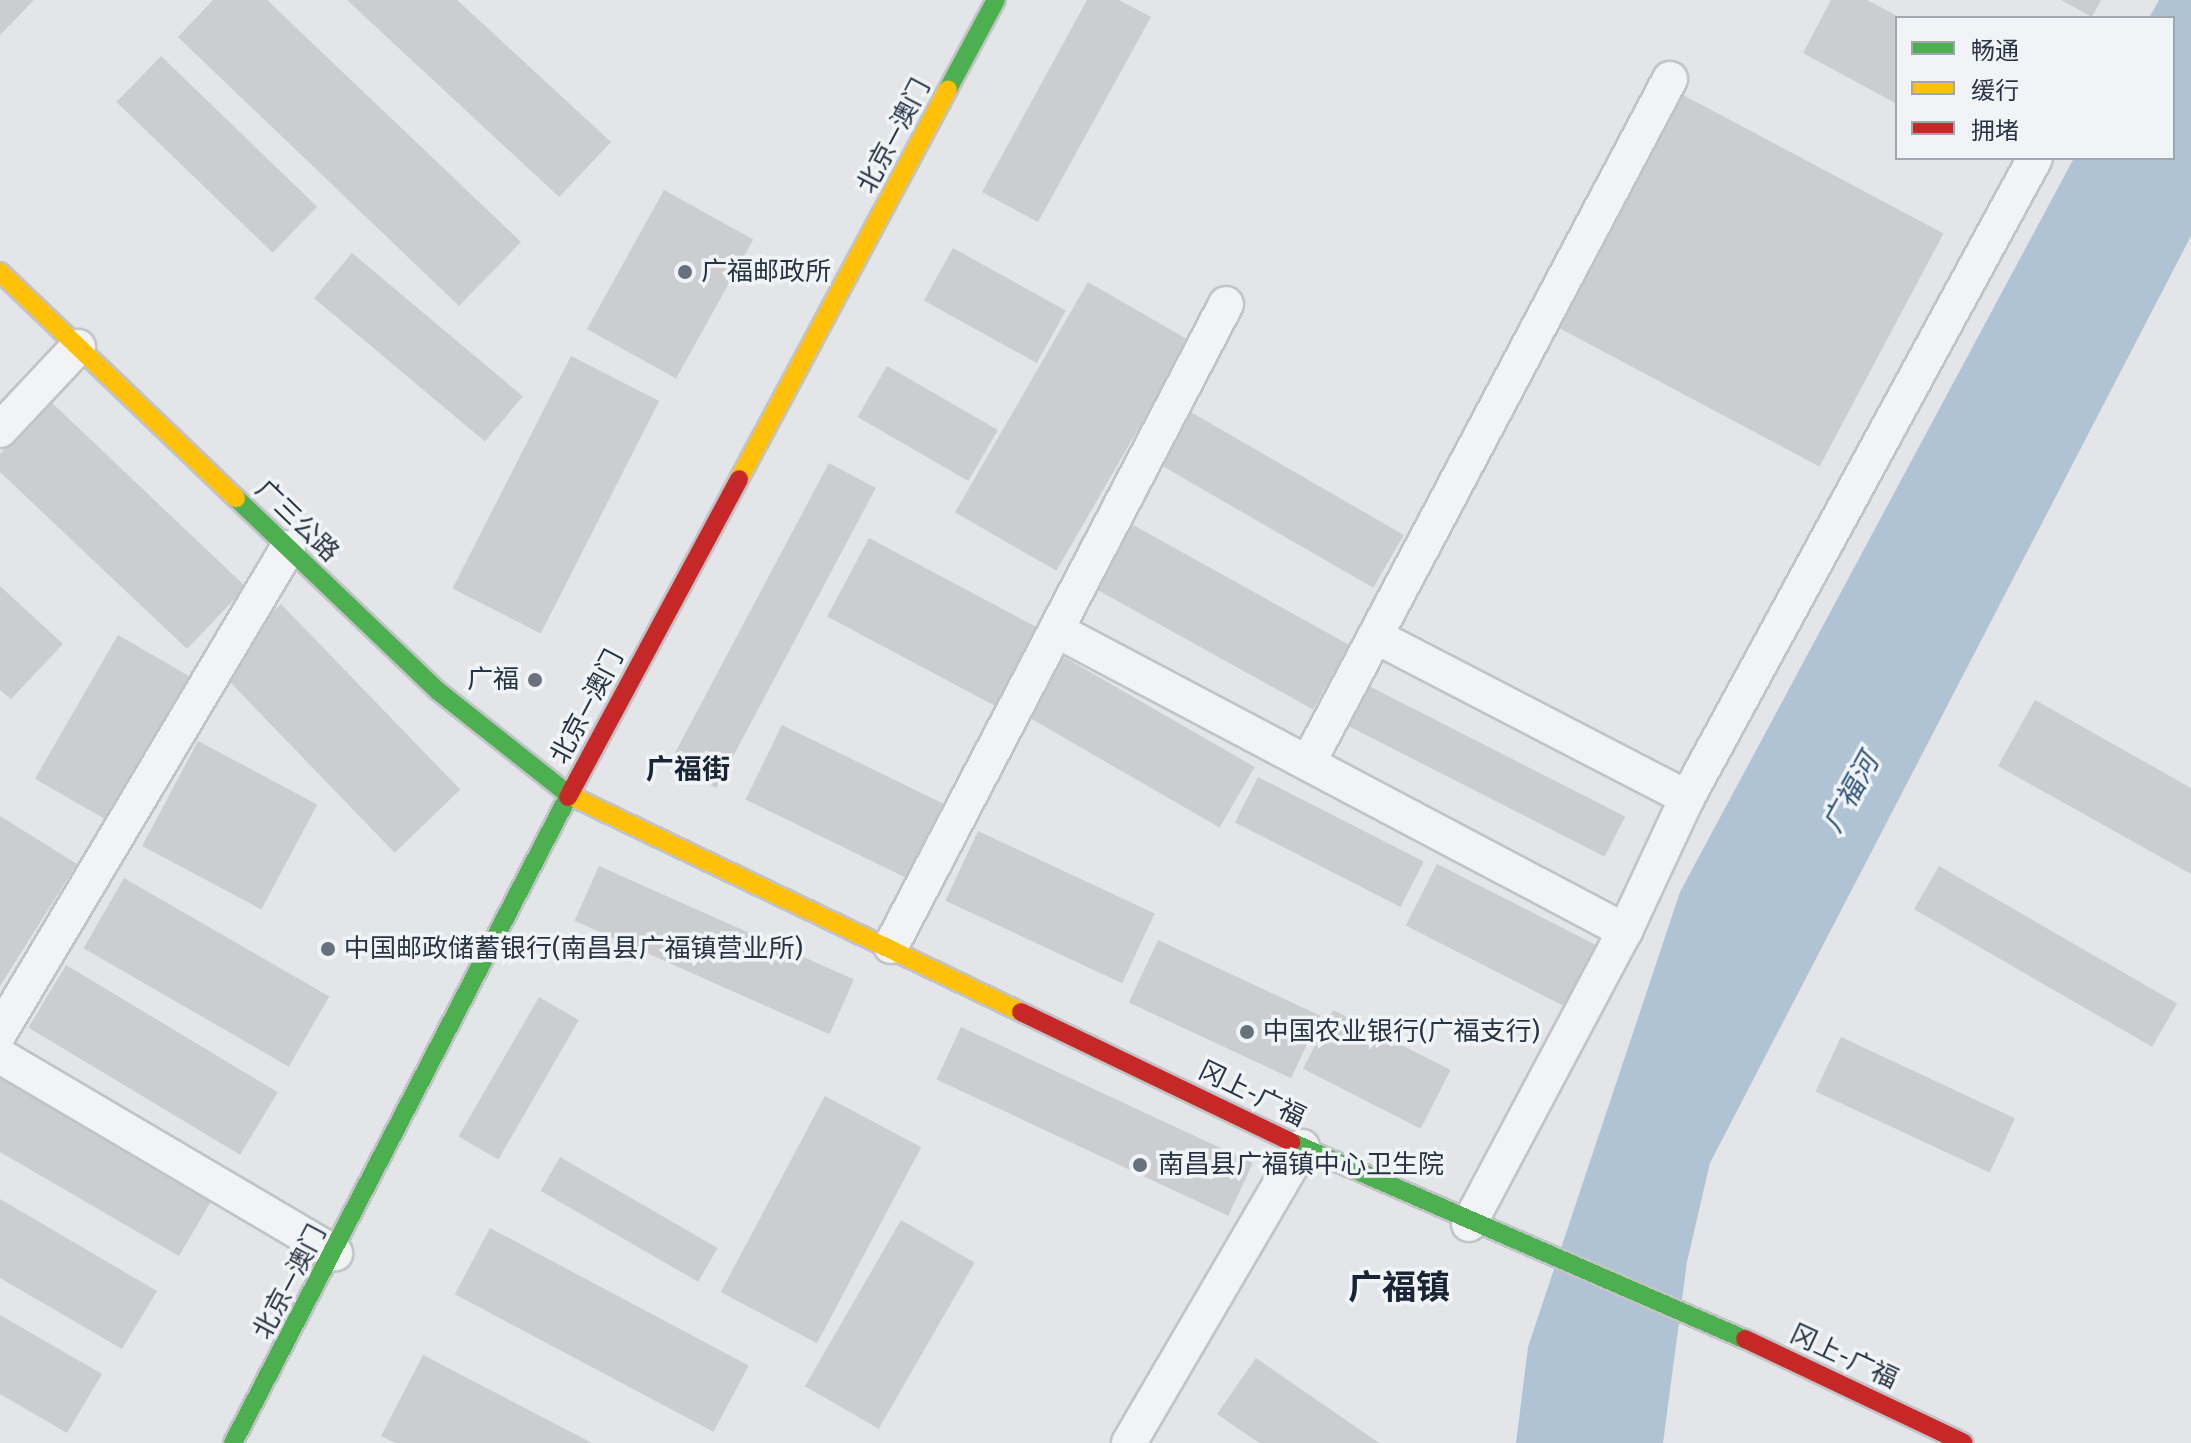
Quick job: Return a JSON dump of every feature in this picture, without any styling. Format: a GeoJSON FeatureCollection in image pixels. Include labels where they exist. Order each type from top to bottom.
{"type":"FeatureCollection","features":[{"type":"Feature","properties":{"kind":"main road","name":"北京—澳门"},"geometry":{"type":"LineString","coordinates":[[233,1443],[335,1253],[569,795],[996,0]]}},
{"type":"Feature","properties":{"kind":"main road","name":"广三公路"},"geometry":{"type":"LineString","coordinates":[[0,272],[438,691],[569,795]]}},
{"type":"Feature","properties":{"kind":"main road","name":"冈上-广福"},"geometry":{"type":"LineString","coordinates":[[569,795],[891,946],[1302,1147],[1469,1224],[1692,1314],[1964,1443]]}},
{"type":"Feature","properties":{"kind":"street"},"geometry":{"type":"LineString","coordinates":[[1308,763],[1670,79]]}},
{"type":"Feature","properties":{"kind":"street"},"geometry":{"type":"LineString","coordinates":[[1469,1224],[1625,931],[1687,798],[2034,160]]}},
{"type":"Feature","properties":{"kind":"street"},"geometry":{"type":"LineString","coordinates":[[891,946],[1226,304]]}},
{"type":"Feature","properties":{"kind":"street"},"geometry":{"type":"LineString","coordinates":[[0,430],[78,347]]}},
{"type":"Feature","properties":{"kind":"street"},"geometry":{"type":"LineString","coordinates":[[0,1032],[288,548]]}},
{"type":"Feature","properties":{"kind":"street"},"geometry":{"type":"LineString","coordinates":[[1056,630],[1625,931]]}},
{"type":"Feature","properties":{"kind":"street"},"geometry":{"type":"LineString","coordinates":[[1375,636],[1687,798]]}},
{"type":"Feature","properties":{"kind":"street"},"geometry":{"type":"LineString","coordinates":[[0,1056],[335,1253]]}},
{"type":"Feature","properties":{"kind":"street"},"geometry":{"type":"LineString","coordinates":[[1129,1443],[1302,1147]]}},
{"type":"Feature","properties":{"kind":"water","name":"广福河"},"geometry":{"type":"Polygon","coordinates":[[[2159,0],[2191,0],[2191,236],[1710,1163],[1687,1262],[1663,1443],[1516,1443],[1528,1347],[1680,892],[2073,160],[2175,160],[2175,16],[2150,16],[2159,0]]]}},
{"type":"Feature","properties":{"kind":"building"},"geometry":{"type":"Polygon","coordinates":[[[0,0],[34,0],[0,35],[0,0]]]}},
{"type":"Feature","properties":{"kind":"building"},"geometry":{"type":"Polygon","coordinates":[[[213,0],[267,0],[521,242],[459,306],[178,37],[213,0]]]}},
{"type":"Feature","properties":{"kind":"building"},"geometry":{"type":"Polygon","coordinates":[[[347,0],[457,0],[611,142],[559,197],[347,0]]]}},
{"type":"Feature","properties":{"kind":"building"},"geometry":{"type":"Polygon","coordinates":[[[1087,0],[1119,0],[1151,17],[1038,222],[982,192],[1087,0]]]}},
{"type":"Feature","properties":{"kind":"building"},"geometry":{"type":"Polygon","coordinates":[[[1831,0],[1867,0],[1897,16],[1895,103],[1803,53],[1831,0]]]}},
{"type":"Feature","properties":{"kind":"building"},"geometry":{"type":"Polygon","coordinates":[[[2061,0],[2101,0],[2090,16],[2061,0]]]}},
{"type":"Feature","properties":{"kind":"building"},"geometry":{"type":"Polygon","coordinates":[[[161,56],[317,207],[273,253],[117,102],[161,56]]]}},
{"type":"Feature","properties":{"kind":"building"},"geometry":{"type":"Polygon","coordinates":[[[1683,95],[1943,233],[1820,467],[1559,328],[1683,95]]]}},
{"type":"Feature","properties":{"kind":"building"},"geometry":{"type":"Polygon","coordinates":[[[664,190],[753,239],[676,379],[587,329],[664,190]]]}},
{"type":"Feature","properties":{"kind":"building"},"geometry":{"type":"Polygon","coordinates":[[[953,248],[1066,311],[1037,363],[924,300],[953,248]]]}},
{"type":"Feature","properties":{"kind":"building"},"geometry":{"type":"Polygon","coordinates":[[[352,253],[523,396],[485,442],[314,298],[352,253]]]}},
{"type":"Feature","properties":{"kind":"building"},"geometry":{"type":"Polygon","coordinates":[[[1088,282],[1189,340],[1056,571],[955,512],[1088,282]]]}},
{"type":"Feature","properties":{"kind":"building"},"geometry":{"type":"Polygon","coordinates":[[[571,356],[659,401],[541,633],[453,589],[571,356]]]}},
{"type":"Feature","properties":{"kind":"building"},"geometry":{"type":"Polygon","coordinates":[[[887,366],[998,430],[968,481],[858,417],[887,366]]]}},
{"type":"Feature","properties":{"kind":"building"},"geometry":{"type":"Polygon","coordinates":[[[50,401],[246,587],[187,649],[0,472],[0,454],[50,401]]]}},
{"type":"Feature","properties":{"kind":"building"},"geometry":{"type":"Polygon","coordinates":[[[1189,411],[1404,535],[1373,588],[1158,464],[1189,411]]]}},
{"type":"Feature","properties":{"kind":"building"},"geometry":{"type":"Polygon","coordinates":[[[829,463],[876,488],[716,788],[669,763],[829,463]]]}},
{"type":"Feature","properties":{"kind":"building"},"geometry":{"type":"Polygon","coordinates":[[[1133,525],[1349,645],[1313,709],[1097,590],[1133,525]]]}},
{"type":"Feature","properties":{"kind":"building"},"geometry":{"type":"Polygon","coordinates":[[[869,538],[1039,629],[998,707],[827,617],[869,538]]]}},
{"type":"Feature","properties":{"kind":"building"},"geometry":{"type":"Polygon","coordinates":[[[0,586],[63,644],[11,699],[0,690],[0,586]]]}},
{"type":"Feature","properties":{"kind":"building"},"geometry":{"type":"Polygon","coordinates":[[[281,604],[460,790],[395,853],[216,667],[281,604]]]}},
{"type":"Feature","properties":{"kind":"building"},"geometry":{"type":"Polygon","coordinates":[[[118,635],[192,678],[109,822],[35,779],[118,635]]]}},
{"type":"Feature","properties":{"kind":"building"},"geometry":{"type":"Polygon","coordinates":[[[1052,650],[1255,767],[1220,828],[1017,711],[1052,650]]]}},
{"type":"Feature","properties":{"kind":"building"},"geometry":{"type":"Polygon","coordinates":[[[1365,684],[1625,817],[1605,857],[1345,724],[1365,684]]]}},
{"type":"Feature","properties":{"kind":"building"},"geometry":{"type":"Polygon","coordinates":[[[2035,700],[2191,788],[2191,874],[1998,766],[2035,700]]]}},
{"type":"Feature","properties":{"kind":"building"},"geometry":{"type":"Polygon","coordinates":[[[782,725],[946,805],[910,880],[746,800],[782,725]]]}},
{"type":"Feature","properties":{"kind":"building"},"geometry":{"type":"Polygon","coordinates":[[[198,741],[317,804],[261,909],[142,846],[198,741]]]}},
{"type":"Feature","properties":{"kind":"building"},"geometry":{"type":"Polygon","coordinates":[[[1258,777],[1424,861],[1401,907],[1235,822],[1258,777]]]}},
{"type":"Feature","properties":{"kind":"building"},"geometry":{"type":"Polygon","coordinates":[[[0,816],[77,864],[0,986],[0,816]]]}},
{"type":"Feature","properties":{"kind":"building"},"geometry":{"type":"Polygon","coordinates":[[[978,831],[1155,913],[1122,983],[945,901],[978,831]]]}},
{"type":"Feature","properties":{"kind":"building"},"geometry":{"type":"Polygon","coordinates":[[[1437,864],[1603,948],[1571,1010],[1406,925],[1437,864]]]}},
{"type":"Feature","properties":{"kind":"building"},"geometry":{"type":"Polygon","coordinates":[[[599,866],[854,979],[829,1034],[575,921],[599,866]]]}},
{"type":"Feature","properties":{"kind":"building"},"geometry":{"type":"Polygon","coordinates":[[[1939,866],[2177,1003],[2152,1047],[1914,909],[1939,866]]]}},
{"type":"Feature","properties":{"kind":"building"},"geometry":{"type":"Polygon","coordinates":[[[124,878],[329,996],[289,1067],[84,948],[124,878]]]}},
{"type":"Feature","properties":{"kind":"building"},"geometry":{"type":"Polygon","coordinates":[[[1158,940],[1320,1016],[1291,1078],[1129,1003],[1158,940]]]}},
{"type":"Feature","properties":{"kind":"building"},"geometry":{"type":"Polygon","coordinates":[[[66,965],[278,1092],[240,1155],[28,1028],[66,965]]]}},
{"type":"Feature","properties":{"kind":"building"},"geometry":{"type":"Polygon","coordinates":[[[539,997],[579,1020],[498,1159],[458,1136],[539,997]]]}},
{"type":"Feature","properties":{"kind":"building"},"geometry":{"type":"Polygon","coordinates":[[[1333,1010],[1451,1070],[1421,1129],[1303,1069],[1333,1010]]]}},
{"type":"Feature","properties":{"kind":"building"},"geometry":{"type":"Polygon","coordinates":[[[961,1027],[1253,1163],[1228,1216],[936,1080],[961,1027]]]}},
{"type":"Feature","properties":{"kind":"building"},"geometry":{"type":"Polygon","coordinates":[[[1841,1037],[2015,1118],[1990,1173],[1816,1091],[1841,1037]]]}},
{"type":"Feature","properties":{"kind":"building"},"geometry":{"type":"Polygon","coordinates":[[[0,1074],[213,1198],[179,1256],[0,1152],[0,1074]]]}},
{"type":"Feature","properties":{"kind":"building"},"geometry":{"type":"Polygon","coordinates":[[[825,1096],[921,1147],[817,1343],[721,1292],[825,1096]]]}},
{"type":"Feature","properties":{"kind":"building"},"geometry":{"type":"Polygon","coordinates":[[[560,1157],[718,1248],[698,1282],[540,1191],[560,1157]]]}},
{"type":"Feature","properties":{"kind":"building"},"geometry":{"type":"Polygon","coordinates":[[[0,1199],[157,1291],[122,1349],[0,1278],[0,1199]]]}},
{"type":"Feature","properties":{"kind":"building"},"geometry":{"type":"Polygon","coordinates":[[[901,1220],[975,1262],[879,1429],[805,1386],[901,1220]]]}},
{"type":"Feature","properties":{"kind":"building"},"geometry":{"type":"Polygon","coordinates":[[[490,1228],[749,1366],[713,1432],[455,1294],[490,1228]]]}},
{"type":"Feature","properties":{"kind":"building"},"geometry":{"type":"Polygon","coordinates":[[[0,1315],[102,1374],[67,1433],[0,1394],[0,1315]]]}},
{"type":"Feature","properties":{"kind":"building"},"geometry":{"type":"Polygon","coordinates":[[[423,1355],[592,1443],[395,1443],[381,1436],[423,1355]]]}},
{"type":"Feature","properties":{"kind":"building"},"geometry":{"type":"Polygon","coordinates":[[[1256,1358],[1379,1443],[1259,1443],[1217,1414],[1256,1358]]]}},
{"type":"Feature","properties":{"kind":"traffic: fast"},"geometry":{"type":"LineString","coordinates":[[948,89],[996,0]]}},
{"type":"Feature","properties":{"kind":"traffic: fast"},"geometry":{"type":"LineString","coordinates":[[236,498],[438,691],[569,795]]}},
{"type":"Feature","properties":{"kind":"traffic: fast"},"geometry":{"type":"LineString","coordinates":[[233,1443],[568,797]]}},
{"type":"Feature","properties":{"kind":"traffic: fast"},"geometry":{"type":"LineString","coordinates":[[1291,1142],[1745,1339]]}},
{"type":"Feature","properties":{"kind":"traffic: slow"},"geometry":{"type":"LineString","coordinates":[[739,479],[948,89]]}},
{"type":"Feature","properties":{"kind":"traffic: slow"},"geometry":{"type":"LineString","coordinates":[[0,272],[236,498]]}},
{"type":"Feature","properties":{"kind":"traffic: slow"},"geometry":{"type":"LineString","coordinates":[[569,795],[1021,1012]]}},
{"type":"Feature","properties":{"kind":"traffic: jam"},"geometry":{"type":"LineString","coordinates":[[568,797],[739,479]]}},
{"type":"Feature","properties":{"kind":"traffic: jam"},"geometry":{"type":"LineString","coordinates":[[1021,1012],[1291,1142]]}},
{"type":"Feature","properties":{"kind":"traffic: jam"},"geometry":{"type":"LineString","coordinates":[[1745,1339],[1964,1443]]}},
{"type":"Feature","properties":{"kind":"place","name":"广福邮政所"},"geometry":{"type":"Point","coordinates":[685,272]}},
{"type":"Feature","properties":{"kind":"place","name":"广福"},"geometry":{"type":"Point","coordinates":[535,680]}},
{"type":"Feature","properties":{"kind":"place","name":"中国邮政储蓄银行(南昌县广福镇营业所)"},"geometry":{"type":"Point","coordinates":[328,949]}},
{"type":"Feature","properties":{"kind":"place","name":"中国农业银行(广福支行)"},"geometry":{"type":"Point","coordinates":[1247,1032]}},
{"type":"Feature","properties":{"kind":"place","name":"南昌县广福镇中心卫生院"},"geometry":{"type":"Point","coordinates":[1140,1165]}},
{"type":"Feature","properties":{"kind":"district","name":"广福街"},"geometry":{"type":"Point","coordinates":[688,770]}},
{"type":"Feature","properties":{"kind":"district","name":"广福镇"},"geometry":{"type":"Point","coordinates":[1399,1288]}}]}
